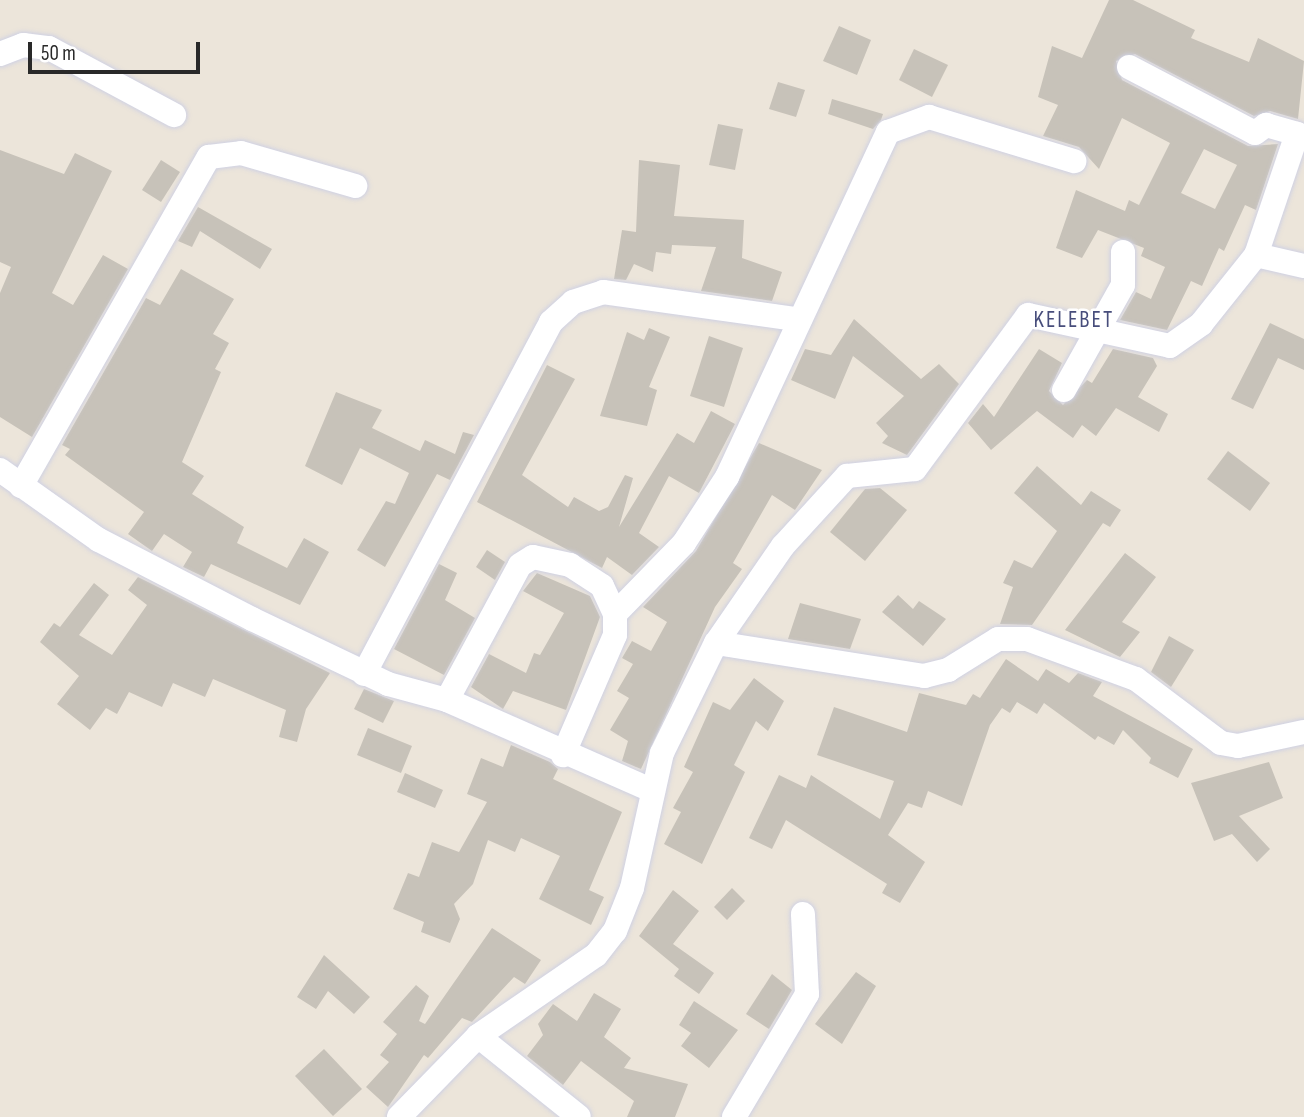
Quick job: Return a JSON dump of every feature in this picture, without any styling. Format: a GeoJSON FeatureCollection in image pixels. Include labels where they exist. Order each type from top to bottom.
{"type":"FeatureCollection","features":[{"type":"Feature","properties":{"kind":"street"},"geometry":{"type":"LineString","coordinates":[[0,54],[23,45],[49,48],[174,115]]}},
{"type":"Feature","properties":{"kind":"street"},"geometry":{"type":"LineString","coordinates":[[399,1117],[478,1035],[596,955],[615,932],[632,888],[662,753],[716,643],[783,546],[847,476],[915,470],[1028,315],[1170,346],[1186,339],[1256,255],[1297,134],[1266,125],[1255,133],[1129,67]]}},
{"type":"Feature","properties":{"kind":"street"},"geometry":{"type":"LineString","coordinates":[[615,614],[640,593],[706,511],[874,154],[888,132],[907,120],[929,117],[1074,161]]}},
{"type":"Feature","properties":{"kind":"street"},"geometry":{"type":"LineString","coordinates":[[21,486],[209,157],[241,153],[355,186]]}},
{"type":"Feature","properties":{"kind":"street"},"geometry":{"type":"LineString","coordinates":[[1064,390],[1101,329],[1123,285],[1123,252]]}},
{"type":"Feature","properties":{"kind":"street"},"geometry":{"type":"LineString","coordinates":[[1256,255],[1304,266]]}},
{"type":"Feature","properties":{"kind":"street"},"geometry":{"type":"LineString","coordinates":[[364,674],[551,321],[573,302],[603,292],[796,319]]}},
{"type":"Feature","properties":{"kind":"street"},"geometry":{"type":"LineString","coordinates":[[0,470],[99,540],[364,674],[447,699],[564,755],[653,791]]}},
{"type":"Feature","properties":{"kind":"street"},"geometry":{"type":"LineString","coordinates":[[447,699],[520,565],[533,557],[570,565],[602,586],[615,614],[615,635],[564,755]]}},
{"type":"Feature","properties":{"kind":"street"},"geometry":{"type":"LineString","coordinates":[[716,643],[924,676],[948,670],[998,639],[1027,639],[1136,680],[1221,743],[1238,746],[1304,733]]}},
{"type":"Feature","properties":{"kind":"street"},"geometry":{"type":"LineString","coordinates":[[734,1117],[807,994],[803,915]]}},
{"type":"Feature","properties":{"kind":"street"},"geometry":{"type":"LineString","coordinates":[[478,1035],[579,1117]]}},
{"type":"Feature","properties":{"kind":"building"},"geometry":{"type":"Polygon","coordinates":[[[1109,0],[1133,0],[1195,30],[1191,38],[1249,62],[1258,38],[1304,61],[1298,119],[1270,111],[1254,116],[1135,54],[1116,61],[1122,80],[1248,146],[1278,144],[1256,210],[1245,205],[1224,251],[1219,248],[1202,286],[1191,281],[1167,330],[1120,320],[1136,292],[1151,299],[1165,267],[1141,256],[1144,248],[1098,230],[1082,258],[1056,248],[1076,190],[1125,211],[1129,200],[1139,205],[1170,143],[1122,118],[1099,169],[1079,147],[1043,136],[1058,105],[1038,97],[1052,46],[1082,58],[1109,0]],[[1204,149],[1181,193],[1215,209],[1237,165],[1204,149]]]}},
{"type":"Feature","properties":{"kind":"building"},"geometry":{"type":"Polygon","coordinates":[[[839,26],[871,40],[857,75],[823,61],[839,26]]]}},
{"type":"Feature","properties":{"kind":"building"},"geometry":{"type":"Polygon","coordinates":[[[914,49],[948,65],[932,97],[899,80],[914,49]]]}},
{"type":"Feature","properties":{"kind":"building"},"geometry":{"type":"Polygon","coordinates":[[[778,82],[805,90],[796,117],[769,109],[778,82]]]}},
{"type":"Feature","properties":{"kind":"building"},"geometry":{"type":"Polygon","coordinates":[[[832,99],[883,114],[881,120],[873,129],[828,114],[832,99]]]}},
{"type":"Feature","properties":{"kind":"building"},"geometry":{"type":"Polygon","coordinates":[[[718,124],[743,129],[735,170],[709,165],[718,124]]]}},
{"type":"Feature","properties":{"kind":"building"},"geometry":{"type":"Polygon","coordinates":[[[0,150],[64,174],[75,153],[112,171],[52,293],[73,305],[103,255],[128,269],[32,437],[0,417],[0,293],[11,267],[0,262],[0,150]]]}},
{"type":"Feature","properties":{"kind":"building"},"geometry":{"type":"Polygon","coordinates":[[[161,160],[180,172],[161,202],[142,190],[161,160]]]}},
{"type":"Feature","properties":{"kind":"building"},"geometry":{"type":"Polygon","coordinates":[[[639,160],[680,165],[674,216],[744,220],[742,258],[782,272],[772,301],[701,291],[716,247],[672,245],[671,254],[656,252],[653,272],[634,264],[626,280],[614,279],[622,230],[636,232],[639,160]]]}},
{"type":"Feature","properties":{"kind":"building"},"geometry":{"type":"Polygon","coordinates":[[[198,207],[272,249],[260,269],[200,231],[192,247],[178,241],[198,207]]]}},
{"type":"Feature","properties":{"kind":"building"},"geometry":{"type":"Polygon","coordinates":[[[181,269],[234,299],[213,334],[229,343],[215,369],[221,372],[182,462],[204,476],[192,494],[244,527],[237,543],[287,568],[304,538],[329,552],[300,605],[211,564],[204,577],[183,567],[192,552],[164,534],[152,551],[128,534],[144,512],[65,455],[70,449],[62,445],[146,298],[160,305],[181,269]]]}},
{"type":"Feature","properties":{"kind":"building"},"geometry":{"type":"Polygon","coordinates":[[[854,319],[921,379],[939,364],[959,384],[907,455],[882,443],[888,436],[876,423],[904,396],[853,356],[835,399],[791,380],[805,349],[831,355],[854,319]]]}},
{"type":"Feature","properties":{"kind":"building"},"geometry":{"type":"Polygon","coordinates":[[[1270,323],[1304,339],[1304,370],[1278,358],[1253,409],[1231,399],[1270,323]]]}},
{"type":"Feature","properties":{"kind":"building"},"geometry":{"type":"Polygon","coordinates":[[[649,328],[670,337],[649,387],[657,390],[647,426],[600,416],[627,332],[644,340],[649,328]]]}},
{"type":"Feature","properties":{"kind":"building"},"geometry":{"type":"Polygon","coordinates":[[[709,336],[743,348],[724,407],[690,396],[709,336]]]}},
{"type":"Feature","properties":{"kind":"building"},"geometry":{"type":"Polygon","coordinates":[[[1039,349],[1062,363],[1049,391],[1063,405],[1087,380],[1092,383],[1113,349],[1153,358],[1157,366],[1138,397],[1168,414],[1159,432],[1116,408],[1096,436],[1082,425],[1073,438],[1037,411],[991,450],[968,423],[983,404],[994,417],[1039,349]]]}},
{"type":"Feature","properties":{"kind":"building"},"geometry":{"type":"Polygon","coordinates":[[[547,365],[575,379],[522,475],[568,507],[574,497],[599,511],[608,507],[625,475],[633,478],[619,527],[677,433],[694,443],[711,411],[735,424],[699,493],[669,476],[639,533],[659,547],[632,575],[607,557],[602,568],[477,502],[547,365]]]}},
{"type":"Feature","properties":{"kind":"building"},"geometry":{"type":"Polygon","coordinates":[[[336,392],[382,410],[372,428],[420,451],[425,440],[455,454],[463,432],[474,435],[450,480],[437,474],[385,567],[357,550],[386,501],[395,504],[409,473],[360,448],[342,485],[305,466],[336,392]]]}},
{"type":"Feature","properties":{"kind":"building"},"geometry":{"type":"Polygon","coordinates":[[[759,443],[822,470],[795,510],[772,495],[733,563],[742,569],[715,607],[641,769],[622,761],[628,741],[610,730],[629,698],[617,691],[633,664],[622,658],[632,641],[651,651],[667,622],[643,607],[696,551],[759,443]]]}},
{"type":"Feature","properties":{"kind":"building"},"geometry":{"type":"Polygon","coordinates":[[[1228,451],[1270,483],[1250,511],[1207,479],[1228,451]]]}},
{"type":"Feature","properties":{"kind":"building"},"geometry":{"type":"Polygon","coordinates":[[[1037,466],[1081,505],[1091,491],[1121,510],[1110,527],[1103,523],[1032,625],[1000,624],[1013,587],[1003,583],[1014,560],[1032,568],[1057,531],[1014,493],[1037,466]]]}},
{"type":"Feature","properties":{"kind":"building"},"geometry":{"type":"Polygon","coordinates":[[[880,488],[907,510],[865,561],[830,532],[865,489],[880,488]]]}},
{"type":"Feature","properties":{"kind":"building"},"geometry":{"type":"Polygon","coordinates":[[[487,550],[505,562],[495,580],[476,567],[487,550]]]}},
{"type":"Feature","properties":{"kind":"building"},"geometry":{"type":"Polygon","coordinates":[[[1125,553],[1156,577],[1122,622],[1140,632],[1120,657],[1065,630],[1125,553]]]}},
{"type":"Feature","properties":{"kind":"building"},"geometry":{"type":"Polygon","coordinates":[[[439,564],[457,573],[445,600],[475,618],[444,675],[394,649],[439,564]]]}},
{"type":"Feature","properties":{"kind":"building"},"geometry":{"type":"Polygon","coordinates":[[[537,573],[590,596],[600,617],[566,710],[513,691],[503,709],[471,687],[489,654],[526,673],[534,653],[540,655],[564,613],[523,591],[537,573]]]}},
{"type":"Feature","properties":{"kind":"building"},"geometry":{"type":"Polygon","coordinates":[[[138,577],[330,673],[306,709],[297,742],[279,737],[286,710],[213,679],[205,697],[173,683],[162,707],[129,692],[117,714],[106,708],[90,730],[57,704],[79,676],[40,642],[54,623],[60,627],[94,583],[109,595],[79,635],[112,655],[147,605],[128,590],[138,577]]]}},
{"type":"Feature","properties":{"kind":"building"},"geometry":{"type":"Polygon","coordinates":[[[898,595],[913,609],[919,601],[946,619],[923,646],[882,612],[898,595]]]}},
{"type":"Feature","properties":{"kind":"building"},"geometry":{"type":"Polygon","coordinates":[[[800,603],[861,619],[850,649],[788,639],[800,603]]]}},
{"type":"Feature","properties":{"kind":"building"},"geometry":{"type":"Polygon","coordinates":[[[1169,636],[1194,650],[1171,687],[1151,672],[1169,636]]]}},
{"type":"Feature","properties":{"kind":"building"},"geometry":{"type":"Polygon","coordinates":[[[1006,659],[1038,681],[1046,669],[1069,683],[1078,673],[1102,682],[1093,696],[1193,749],[1178,778],[1149,763],[1151,758],[1123,730],[1114,745],[1098,736],[1095,740],[1044,703],[1037,714],[1017,702],[1010,713],[1002,708],[990,725],[962,806],[928,791],[922,808],[908,803],[888,835],[925,862],[900,903],[882,893],[887,884],[786,820],[772,849],[749,838],[779,775],[806,788],[811,775],[880,819],[894,781],[817,755],[834,707],[907,732],[919,693],[966,705],[973,694],[980,698],[1006,659]]]}},
{"type":"Feature","properties":{"kind":"building"},"geometry":{"type":"Polygon","coordinates":[[[754,678],[784,701],[768,731],[756,721],[734,765],[745,772],[702,864],[664,844],[681,812],[673,808],[693,772],[684,767],[713,702],[730,710],[754,678]]]}},
{"type":"Feature","properties":{"kind":"building"},"geometry":{"type":"Polygon","coordinates":[[[364,689],[394,701],[383,723],[354,709],[364,689]]]}},
{"type":"Feature","properties":{"kind":"building"},"geometry":{"type":"Polygon","coordinates":[[[368,728],[412,746],[401,773],[357,755],[368,728]]]}},
{"type":"Feature","properties":{"kind":"building"},"geometry":{"type":"Polygon","coordinates":[[[511,745],[550,762],[558,769],[553,779],[622,812],[589,890],[604,897],[591,925],[539,899],[560,856],[521,838],[515,852],[488,840],[473,884],[454,904],[460,919],[450,943],[421,932],[424,922],[393,909],[408,873],[419,877],[432,842],[459,852],[487,802],[467,794],[481,758],[503,767],[511,745]]]}},
{"type":"Feature","properties":{"kind":"building"},"geometry":{"type":"Polygon","coordinates":[[[1269,762],[1283,798],[1239,816],[1270,849],[1257,862],[1232,834],[1214,841],[1191,783],[1269,762]]]}},
{"type":"Feature","properties":{"kind":"building"},"geometry":{"type":"Polygon","coordinates":[[[405,773],[443,790],[435,808],[397,792],[405,773]]]}},
{"type":"Feature","properties":{"kind":"building"},"geometry":{"type":"Polygon","coordinates":[[[732,888],[745,901],[727,920],[714,907],[732,888]]]}},
{"type":"Feature","properties":{"kind":"building"},"geometry":{"type":"Polygon","coordinates":[[[673,890],[699,911],[673,944],[714,973],[699,994],[674,976],[679,969],[639,936],[673,890]]]}},
{"type":"Feature","properties":{"kind":"building"},"geometry":{"type":"Polygon","coordinates":[[[492,928],[541,960],[525,984],[514,977],[472,1022],[462,1018],[428,1058],[424,1055],[388,1107],[366,1087],[389,1062],[380,1055],[397,1034],[383,1022],[416,985],[429,996],[419,1021],[425,1024],[492,928]]]}},
{"type":"Feature","properties":{"kind":"building"},"geometry":{"type":"Polygon","coordinates":[[[324,955],[370,997],[354,1014],[328,991],[316,1009],[297,997],[324,955]]]}},
{"type":"Feature","properties":{"kind":"building"},"geometry":{"type":"Polygon","coordinates":[[[856,972],[876,986],[842,1044],[815,1024],[856,972]]]}},
{"type":"Feature","properties":{"kind":"building"},"geometry":{"type":"Polygon","coordinates":[[[772,974],[792,990],[769,1029],[746,1014],[772,974]]]}},
{"type":"Feature","properties":{"kind":"building"},"geometry":{"type":"Polygon","coordinates":[[[594,993],[621,1009],[604,1037],[631,1058],[624,1068],[688,1084],[675,1117],[627,1117],[634,1101],[581,1061],[563,1085],[527,1056],[543,1035],[538,1024],[553,1004],[577,1021],[594,993]]]}},
{"type":"Feature","properties":{"kind":"building"},"geometry":{"type":"Polygon","coordinates":[[[694,1001],[738,1030],[709,1068],[681,1046],[691,1033],[679,1025],[694,1001]]]}},
{"type":"Feature","properties":{"kind":"building"},"geometry":{"type":"Polygon","coordinates":[[[324,1049],[362,1089],[333,1116],[295,1076],[324,1049]]]}},
{"type":"Feature","properties":{"kind":"district","name":"KELEBET"},"geometry":{"type":"Point","coordinates":[1074,320]}}]}
